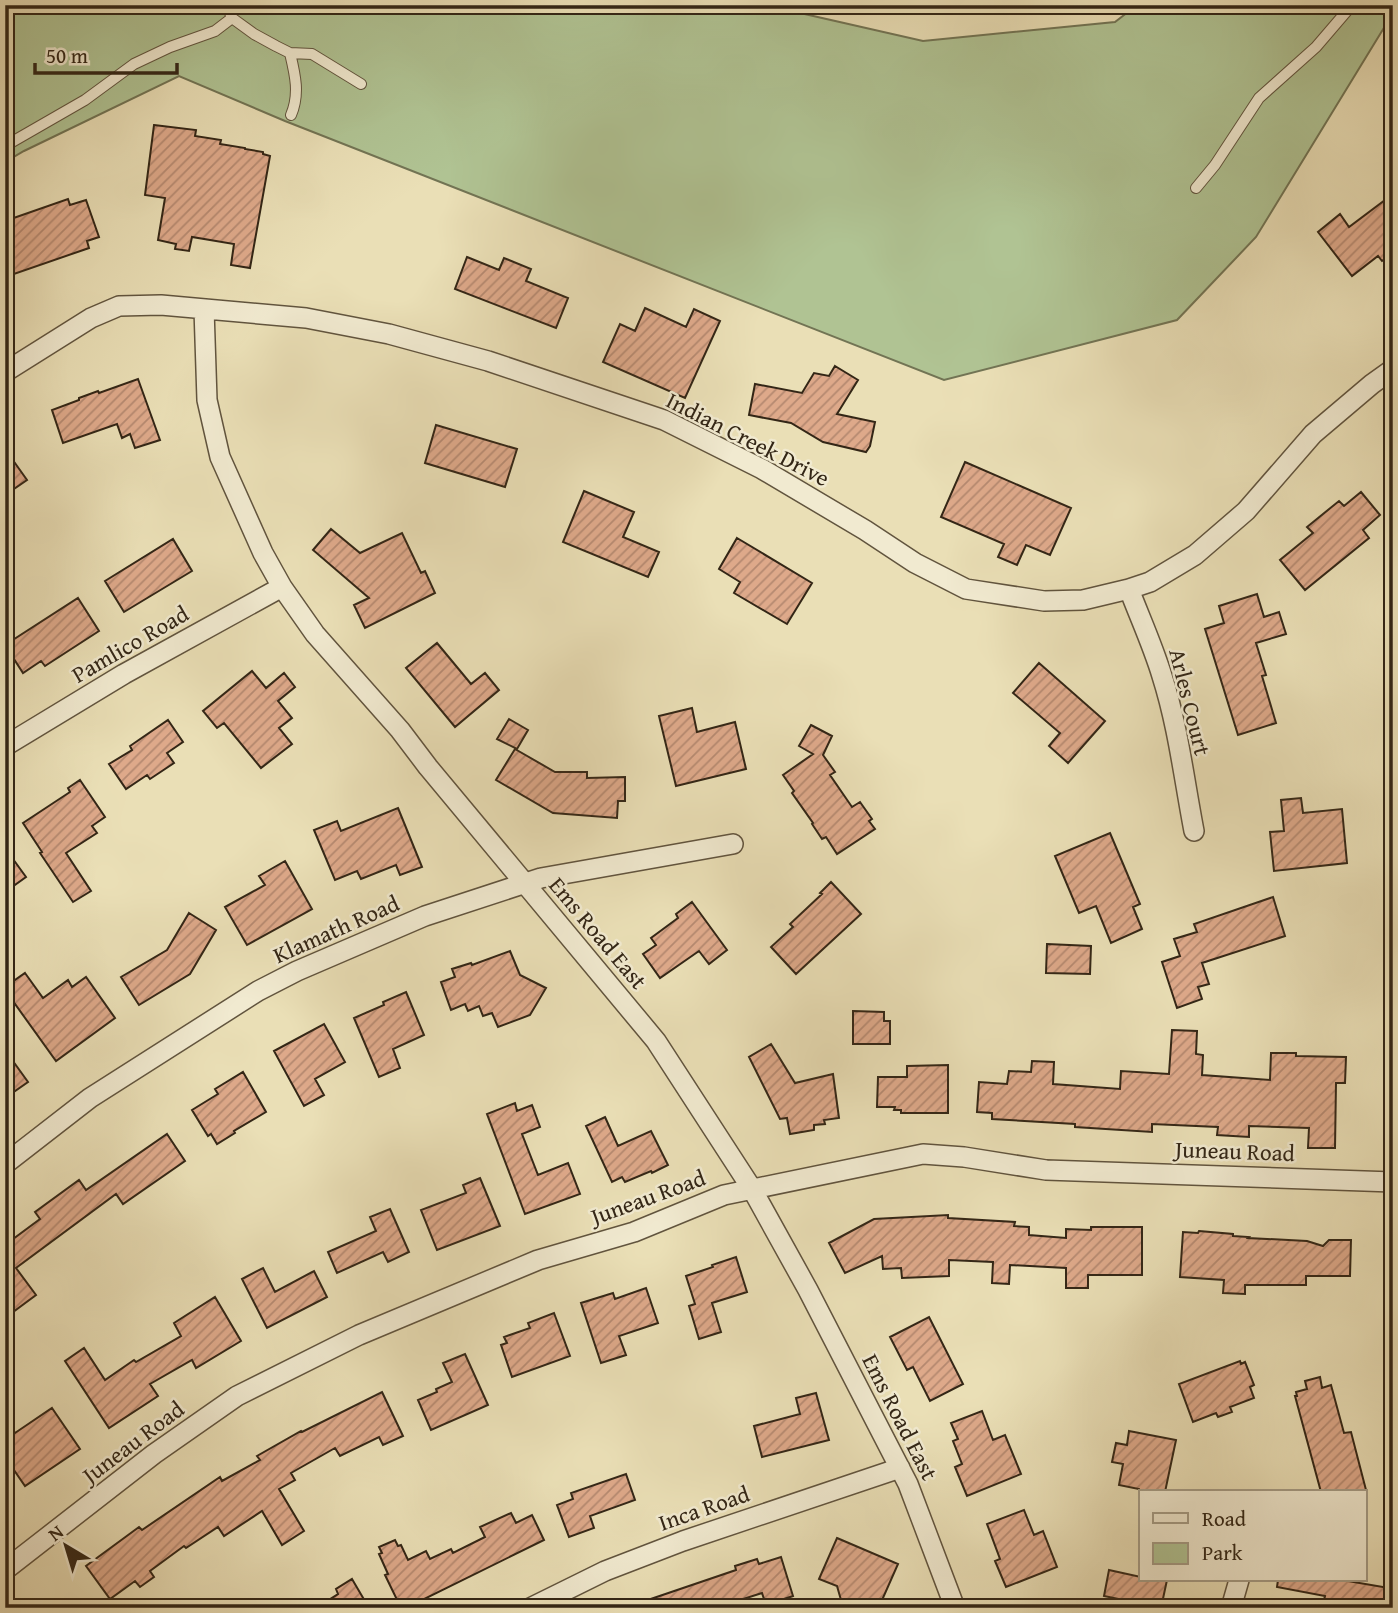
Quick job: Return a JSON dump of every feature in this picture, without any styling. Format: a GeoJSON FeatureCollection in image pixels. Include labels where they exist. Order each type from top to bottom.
{"type":"FeatureCollection","features":[{"type":"Feature","properties":{"kind":"street","name":"Indian Creek Drive"},"geometry":{"type":"LineString","coordinates":[[5,372],[91,318],[119,306],[161,305],[306,318],[389,334],[488,361],[664,420],[762,469],[915,563],[966,589],[1044,601],[1083,600],[1129,589],[1150,582],[1195,555],[1246,511],[1313,434],[1393,369]]}},
{"type":"Feature","properties":{"kind":"street","name":"Ems Road East"},"geometry":{"type":"LineString","coordinates":[[204,309],[207,400],[220,457],[263,553],[282,587],[315,634],[400,730],[656,1041],[752,1189],[808,1290],[908,1484],[955,1608]]}},
{"type":"Feature","properties":{"kind":"street","name":"Pamlico Road"},"geometry":{"type":"LineString","coordinates":[[5,746],[124,674],[282,587]]}},
{"type":"Feature","properties":{"kind":"street","name":"Arles Court"},"geometry":{"type":"LineString","coordinates":[[1129,589],[1162,675],[1177,733],[1194,831]]}},
{"type":"Feature","properties":{"kind":"street","name":"Klamath Road"},"geometry":{"type":"LineString","coordinates":[[5,1164],[90,1098],[258,991],[297,971],[425,916],[541,878],[733,844]]}},
{"type":"Feature","properties":{"kind":"street","name":"Juneau Road"},"geometry":{"type":"LineString","coordinates":[[5,1570],[154,1454],[237,1396],[359,1335],[538,1260],[634,1232],[724,1195],[923,1154],[964,1157],[1046,1170],[1393,1182]]}},
{"type":"Feature","properties":{"kind":"street","name":"Inca Road"},"geometry":{"type":"LineString","coordinates":[[530,1608],[605,1571],[684,1541],[900,1468]]}},
{"type":"Feature","properties":{"kind":"street"},"geometry":{"type":"LineString","coordinates":[[1231,1608],[1238,1582]]}},
{"type":"Feature","properties":{"kind":"lane"},"geometry":{"type":"LineString","coordinates":[[227,5],[232,18],[254,34],[290,53],[312,54],[361,84]]}},
{"type":"Feature","properties":{"kind":"lane"},"geometry":{"type":"LineString","coordinates":[[1196,188],[1215,165],[1259,98],[1316,47],[1352,5]]}},
{"type":"Feature","properties":{"kind":"lane"},"geometry":{"type":"LineString","coordinates":[[5,146],[85,100],[134,64],[170,47],[215,32],[232,18]]}},
{"type":"Feature","properties":{"kind":"lane"},"geometry":{"type":"LineString","coordinates":[[290,53],[297,92],[291,115]]}},
{"type":"Feature","properties":{"kind":"green space"},"geometry":{"type":"Polygon","coordinates":[[[5,5],[777,5],[787,10],[923,41],[1115,22],[1137,5],[1393,5],[1393,13],[1256,237],[1177,320],[944,380],[285,121],[179,76],[5,162],[5,5]]]}},
{"type":"Feature","properties":{"kind":"building"},"geometry":{"type":"Polygon","coordinates":[[[154,125],[196,130],[195,136],[221,140],[220,144],[263,152],[270,156],[250,268],[231,265],[234,244],[192,237],[189,251],[175,249],[176,244],[158,240],[165,198],[145,195],[154,125]]]}},
{"type":"Feature","properties":{"kind":"building"},"geometry":{"type":"Polygon","coordinates":[[[1393,194],[1393,253],[1382,261],[1378,256],[1352,276],[1318,232],[1340,214],[1349,227],[1393,194]]]}},
{"type":"Feature","properties":{"kind":"building"},"geometry":{"type":"Polygon","coordinates":[[[68,199],[70,205],[86,200],[99,237],[87,241],[89,248],[11,275],[5,257],[5,221],[68,199]]]}},
{"type":"Feature","properties":{"kind":"building"},"geometry":{"type":"Polygon","coordinates":[[[467,257],[499,270],[504,258],[531,269],[526,281],[568,298],[556,328],[455,289],[467,257]]]}},
{"type":"Feature","properties":{"kind":"building"},"geometry":{"type":"Polygon","coordinates":[[[645,308],[686,327],[694,309],[720,321],[685,398],[603,362],[620,324],[635,331],[645,308]]]}},
{"type":"Feature","properties":{"kind":"building"},"geometry":{"type":"Polygon","coordinates":[[[835,366],[858,380],[837,414],[875,422],[870,446],[866,452],[823,442],[791,423],[749,415],[755,384],[802,393],[814,373],[829,376],[835,366]]]}},
{"type":"Feature","properties":{"kind":"building"},"geometry":{"type":"Polygon","coordinates":[[[138,379],[160,440],[135,448],[130,434],[122,438],[117,424],[63,443],[52,410],[98,391],[99,393],[138,379]]]}},
{"type":"Feature","properties":{"kind":"building"},"geometry":{"type":"Polygon","coordinates":[[[436,425],[517,449],[505,487],[425,463],[436,425]]]}},
{"type":"Feature","properties":{"kind":"building"},"geometry":{"type":"Polygon","coordinates":[[[5,449],[27,480],[5,495],[5,449]]]}},
{"type":"Feature","properties":{"kind":"building"},"geometry":{"type":"Polygon","coordinates":[[[965,462],[1071,508],[1050,555],[1026,545],[1017,565],[998,557],[1004,544],[941,517],[965,462]]]}},
{"type":"Feature","properties":{"kind":"building"},"geometry":{"type":"Polygon","coordinates":[[[584,491],[634,512],[623,537],[659,552],[648,577],[563,542],[584,491]]]}},
{"type":"Feature","properties":{"kind":"building"},"geometry":{"type":"Polygon","coordinates":[[[1361,492],[1380,515],[1363,530],[1369,538],[1305,590],[1280,560],[1313,533],[1307,527],[1339,501],[1344,506],[1361,492]]]}},
{"type":"Feature","properties":{"kind":"building"},"geometry":{"type":"Polygon","coordinates":[[[331,529],[360,553],[402,533],[421,573],[425,571],[435,593],[365,628],[354,605],[369,598],[313,550],[331,529]]]}},
{"type":"Feature","properties":{"kind":"building"},"geometry":{"type":"Polygon","coordinates":[[[737,538],[812,583],[787,624],[734,593],[740,582],[719,569],[737,538]]]}},
{"type":"Feature","properties":{"kind":"building"},"geometry":{"type":"Polygon","coordinates":[[[173,539],[192,571],[124,612],[105,581],[173,539]]]}},
{"type":"Feature","properties":{"kind":"building"},"geometry":{"type":"Polygon","coordinates":[[[1257,594],[1264,617],[1279,612],[1286,634],[1256,643],[1266,675],[1262,676],[1276,723],[1238,735],[1205,629],[1224,623],[1219,606],[1257,594]]]}},
{"type":"Feature","properties":{"kind":"building"},"geometry":{"type":"Polygon","coordinates":[[[78,598],[99,631],[45,666],[41,661],[23,673],[5,645],[78,598]]]}},
{"type":"Feature","properties":{"kind":"building"},"geometry":{"type":"Polygon","coordinates":[[[437,643],[471,684],[485,673],[499,690],[455,727],[406,668],[437,643]]]}},
{"type":"Feature","properties":{"kind":"building"},"geometry":{"type":"Polygon","coordinates":[[[1039,663],[1105,721],[1068,763],[1049,746],[1060,733],[1013,693],[1039,663]]]}},
{"type":"Feature","properties":{"kind":"building"},"geometry":{"type":"Polygon","coordinates":[[[252,671],[266,688],[284,673],[295,687],[278,701],[292,718],[279,728],[292,744],[261,768],[224,723],[217,728],[203,711],[252,671]]]}},
{"type":"Feature","properties":{"kind":"building"},"geometry":{"type":"Polygon","coordinates":[[[692,708],[697,732],[735,722],[746,769],[676,786],[659,716],[692,708]]]}},
{"type":"Feature","properties":{"kind":"building"},"geometry":{"type":"Polygon","coordinates":[[[509,719],[528,730],[517,749],[497,739],[509,719]]]}},
{"type":"Feature","properties":{"kind":"building"},"geometry":{"type":"Polygon","coordinates":[[[168,720],[183,742],[167,753],[174,763],[150,779],[147,775],[126,789],[109,764],[132,750],[130,746],[168,720]]]}},
{"type":"Feature","properties":{"kind":"building"},"geometry":{"type":"Polygon","coordinates":[[[811,725],[832,736],[823,755],[835,772],[830,775],[852,807],[860,802],[872,819],[869,821],[875,829],[837,854],[826,837],[822,839],[783,775],[813,754],[799,746],[811,725]]]}},
{"type":"Feature","properties":{"kind":"building"},"geometry":{"type":"Polygon","coordinates":[[[515,749],[555,772],[587,772],[587,778],[625,777],[625,801],[618,801],[617,818],[553,813],[496,780],[515,749]]]}},
{"type":"Feature","properties":{"kind":"building"},"geometry":{"type":"Polygon","coordinates":[[[80,780],[105,817],[92,826],[97,833],[66,853],[91,891],[73,902],[23,823],[70,792],[68,788],[80,780]]]}},
{"type":"Feature","properties":{"kind":"building"},"geometry":{"type":"Polygon","coordinates":[[[1301,798],[1303,813],[1342,809],[1347,863],[1274,871],[1270,832],[1284,831],[1281,800],[1301,798]]]}},
{"type":"Feature","properties":{"kind":"building"},"geometry":{"type":"Polygon","coordinates":[[[398,808],[422,867],[400,875],[396,865],[361,879],[357,871],[335,880],[314,830],[337,821],[341,831],[398,808]]]}},
{"type":"Feature","properties":{"kind":"building"},"geometry":{"type":"Polygon","coordinates":[[[1110,833],[1140,904],[1133,907],[1142,929],[1111,943],[1096,906],[1079,913],[1055,856],[1110,833]]]}},
{"type":"Feature","properties":{"kind":"building"},"geometry":{"type":"Polygon","coordinates":[[[5,848],[26,877],[5,892],[5,848]]]}},
{"type":"Feature","properties":{"kind":"building"},"geometry":{"type":"Polygon","coordinates":[[[285,861],[312,909],[247,945],[225,907],[265,885],[259,876],[285,861]]]}},
{"type":"Feature","properties":{"kind":"building"},"geometry":{"type":"Polygon","coordinates":[[[831,882],[861,914],[796,974],[771,947],[793,927],[790,924],[831,882]]]}},
{"type":"Feature","properties":{"kind":"building"},"geometry":{"type":"Polygon","coordinates":[[[1273,897],[1285,936],[1202,963],[1209,984],[1198,987],[1202,999],[1177,1008],[1162,962],[1180,956],[1174,939],[1197,932],[1194,924],[1273,897]]]}},
{"type":"Feature","properties":{"kind":"building"},"geometry":{"type":"Polygon","coordinates":[[[692,902],[727,950],[709,964],[699,951],[660,978],[643,954],[656,945],[651,938],[678,918],[676,914],[692,902]]]}},
{"type":"Feature","properties":{"kind":"building"},"geometry":{"type":"Polygon","coordinates":[[[189,913],[216,930],[190,974],[139,1005],[121,977],[167,950],[189,913]]]}},
{"type":"Feature","properties":{"kind":"building"},"geometry":{"type":"Polygon","coordinates":[[[1047,944],[1091,946],[1090,974],[1046,973],[1047,944]]]}},
{"type":"Feature","properties":{"kind":"building"},"geometry":{"type":"Polygon","coordinates":[[[510,951],[520,975],[546,988],[530,1015],[498,1027],[492,1013],[483,1016],[479,1006],[468,1011],[465,1004],[451,1010],[441,982],[455,977],[452,969],[471,963],[472,965],[510,951]]]}},
{"type":"Feature","properties":{"kind":"building"},"geometry":{"type":"Polygon","coordinates":[[[25,973],[43,998],[68,980],[72,987],[86,977],[115,1018],[56,1061],[15,1004],[5,1011],[5,987],[25,973]]]}},
{"type":"Feature","properties":{"kind":"building"},"geometry":{"type":"Polygon","coordinates":[[[406,992],[424,1035],[393,1049],[400,1068],[379,1077],[354,1018],[406,992]]]}},
{"type":"Feature","properties":{"kind":"building"},"geometry":{"type":"Polygon","coordinates":[[[853,1011],[884,1012],[884,1021],[890,1021],[890,1044],[853,1044],[853,1011]]]}},
{"type":"Feature","properties":{"kind":"building"},"geometry":{"type":"Polygon","coordinates":[[[324,1024],[345,1062],[315,1079],[324,1095],[304,1106],[274,1051],[324,1024]]]}},
{"type":"Feature","properties":{"kind":"building"},"geometry":{"type":"Polygon","coordinates":[[[1172,1030],[1197,1031],[1196,1054],[1203,1055],[1202,1075],[1270,1080],[1271,1053],[1346,1057],[1345,1083],[1336,1083],[1335,1148],[1308,1148],[1309,1128],[1249,1126],[1249,1137],[1217,1135],[1218,1127],[1152,1124],[1152,1132],[992,1119],[992,1113],[977,1112],[979,1082],[1007,1084],[1009,1071],[1031,1072],[1032,1061],[1054,1062],[1053,1084],[1120,1089],[1121,1071],[1169,1074],[1172,1030]]]}},
{"type":"Feature","properties":{"kind":"building"},"geometry":{"type":"Polygon","coordinates":[[[771,1044],[795,1083],[833,1074],[839,1118],[824,1120],[825,1124],[814,1125],[814,1130],[790,1134],[787,1118],[780,1119],[749,1057],[771,1044]]]}},
{"type":"Feature","properties":{"kind":"building"},"geometry":{"type":"Polygon","coordinates":[[[5,1050],[28,1082],[5,1098],[5,1050]]]}},
{"type":"Feature","properties":{"kind":"building"},"geometry":{"type":"Polygon","coordinates":[[[948,1065],[948,1113],[901,1113],[901,1110],[894,1110],[895,1107],[877,1107],[878,1077],[907,1077],[907,1066],[948,1065]]]}},
{"type":"Feature","properties":{"kind":"building"},"geometry":{"type":"Polygon","coordinates":[[[243,1072],[266,1112],[217,1144],[211,1134],[208,1136],[192,1110],[218,1094],[215,1089],[243,1072]]]}},
{"type":"Feature","properties":{"kind":"building"},"geometry":{"type":"Polygon","coordinates":[[[515,1103],[517,1111],[532,1105],[540,1127],[522,1134],[538,1175],[568,1163],[580,1194],[525,1214],[487,1114],[515,1103]]]}},
{"type":"Feature","properties":{"kind":"building"},"geometry":{"type":"Polygon","coordinates":[[[605,1117],[618,1146],[651,1131],[668,1165],[625,1182],[622,1177],[612,1182],[586,1126],[605,1117]]]}},
{"type":"Feature","properties":{"kind":"building"},"geometry":{"type":"Polygon","coordinates":[[[167,1134],[185,1161],[123,1204],[116,1194],[16,1268],[36,1295],[5,1318],[5,1245],[40,1219],[35,1212],[79,1180],[86,1190],[167,1134]]]}},
{"type":"Feature","properties":{"kind":"building"},"geometry":{"type":"Polygon","coordinates":[[[480,1178],[500,1226],[437,1250],[421,1210],[466,1193],[463,1185],[480,1178]]]}},
{"type":"Feature","properties":{"kind":"building"},"geometry":{"type":"Polygon","coordinates":[[[390,1209],[409,1252],[388,1262],[383,1252],[337,1273],[328,1252],[376,1231],[370,1217],[390,1209]]]}},
{"type":"Feature","properties":{"kind":"building"},"geometry":{"type":"Polygon","coordinates":[[[948,1215],[948,1218],[1015,1222],[1014,1226],[1029,1227],[1029,1235],[1066,1238],[1066,1229],[1142,1227],[1142,1275],[1088,1275],[1088,1288],[1066,1288],[1066,1268],[1010,1265],[1009,1284],[992,1283],[993,1262],[949,1260],[949,1276],[902,1278],[901,1268],[883,1269],[882,1256],[845,1273],[829,1243],[874,1219],[948,1215]]]}},
{"type":"Feature","properties":{"kind":"building"},"geometry":{"type":"Polygon","coordinates":[[[1199,1231],[1248,1238],[1307,1241],[1323,1246],[1329,1240],[1351,1240],[1350,1276],[1306,1276],[1306,1285],[1245,1285],[1245,1294],[1223,1293],[1224,1280],[1180,1277],[1183,1232],[1199,1231]]]}},
{"type":"Feature","properties":{"kind":"building"},"geometry":{"type":"Polygon","coordinates":[[[736,1257],[747,1292],[712,1303],[721,1332],[699,1339],[689,1306],[695,1304],[686,1276],[736,1257]]]}},
{"type":"Feature","properties":{"kind":"building"},"geometry":{"type":"Polygon","coordinates":[[[263,1268],[275,1292],[314,1271],[327,1297],[267,1328],[242,1279],[263,1268]]]}},
{"type":"Feature","properties":{"kind":"building"},"geometry":{"type":"Polygon","coordinates":[[[646,1288],[658,1323],[619,1336],[626,1355],[601,1363],[581,1303],[613,1293],[615,1299],[646,1288]]]}},
{"type":"Feature","properties":{"kind":"building"},"geometry":{"type":"Polygon","coordinates":[[[215,1297],[241,1341],[196,1368],[192,1360],[150,1384],[158,1396],[109,1428],[65,1361],[84,1348],[105,1380],[134,1360],[136,1362],[181,1336],[174,1323],[215,1297]]]}},
{"type":"Feature","properties":{"kind":"building"},"geometry":{"type":"Polygon","coordinates":[[[554,1313],[570,1356],[512,1377],[501,1345],[507,1343],[504,1337],[530,1328],[528,1323],[554,1313]]]}},
{"type":"Feature","properties":{"kind":"building"},"geometry":{"type":"Polygon","coordinates":[[[929,1317],[963,1384],[930,1401],[913,1367],[907,1370],[890,1337],[929,1317]]]}},
{"type":"Feature","properties":{"kind":"building"},"geometry":{"type":"Polygon","coordinates":[[[465,1354],[488,1405],[431,1430],[418,1400],[452,1382],[443,1363],[465,1354]]]}},
{"type":"Feature","properties":{"kind":"building"},"geometry":{"type":"Polygon","coordinates":[[[1240,1361],[1241,1364],[1245,1362],[1254,1385],[1250,1387],[1254,1398],[1230,1407],[1232,1412],[1218,1417],[1216,1413],[1193,1422],[1179,1384],[1240,1361]]]}},
{"type":"Feature","properties":{"kind":"building"},"geometry":{"type":"Polygon","coordinates":[[[1320,1377],[1322,1388],[1331,1385],[1344,1433],[1351,1432],[1366,1490],[1320,1490],[1295,1396],[1296,1392],[1307,1389],[1305,1381],[1320,1377]]]}},
{"type":"Feature","properties":{"kind":"building"},"geometry":{"type":"Polygon","coordinates":[[[382,1392],[403,1436],[383,1445],[379,1437],[340,1456],[335,1448],[291,1473],[295,1480],[279,1489],[304,1531],[282,1545],[262,1511],[224,1536],[218,1527],[186,1548],[184,1546],[150,1571],[154,1577],[140,1587],[135,1581],[110,1599],[86,1566],[139,1527],[142,1530],[220,1477],[222,1481],[260,1460],[257,1456],[301,1431],[382,1392]]]}},
{"type":"Feature","properties":{"kind":"building"},"geometry":{"type":"Polygon","coordinates":[[[816,1393],[829,1440],[762,1457],[754,1426],[800,1414],[796,1398],[816,1393]]]}},
{"type":"Feature","properties":{"kind":"building"},"geometry":{"type":"Polygon","coordinates":[[[52,1408],[80,1449],[25,1486],[5,1457],[5,1419],[15,1433],[52,1408]]]}},
{"type":"Feature","properties":{"kind":"building"},"geometry":{"type":"Polygon","coordinates":[[[982,1411],[993,1440],[1005,1435],[1021,1474],[967,1496],[955,1467],[962,1464],[953,1441],[958,1439],[951,1423],[982,1411]]]}},
{"type":"Feature","properties":{"kind":"building"},"geometry":{"type":"Polygon","coordinates":[[[1129,1431],[1176,1440],[1165,1490],[1139,1490],[1119,1485],[1123,1464],[1112,1462],[1116,1443],[1127,1445],[1129,1431]]]}},
{"type":"Feature","properties":{"kind":"building"},"geometry":{"type":"Polygon","coordinates":[[[626,1474],[635,1500],[590,1516],[594,1528],[569,1537],[557,1505],[573,1499],[571,1493],[626,1474]]]}},
{"type":"Feature","properties":{"kind":"building"},"geometry":{"type":"Polygon","coordinates":[[[1024,1510],[1034,1535],[1043,1531],[1057,1567],[1006,1587],[995,1561],[1000,1559],[987,1524],[1024,1510]]]}},
{"type":"Feature","properties":{"kind":"building"},"geometry":{"type":"Polygon","coordinates":[[[511,1513],[516,1523],[532,1515],[544,1540],[406,1608],[401,1608],[385,1575],[388,1574],[379,1554],[382,1553],[379,1547],[395,1540],[398,1546],[401,1545],[408,1560],[426,1551],[430,1559],[451,1549],[453,1553],[485,1537],[480,1527],[511,1513]]]}},
{"type":"Feature","properties":{"kind":"building"},"geometry":{"type":"Polygon","coordinates":[[[837,1538],[898,1564],[879,1607],[869,1603],[858,1607],[849,1606],[841,1600],[837,1586],[819,1579],[837,1538]]]}},
{"type":"Feature","properties":{"kind":"building"},"geometry":{"type":"Polygon","coordinates":[[[781,1557],[793,1596],[766,1605],[762,1593],[715,1608],[633,1608],[633,1605],[736,1570],[735,1566],[757,1559],[759,1564],[781,1557]]]}},
{"type":"Feature","properties":{"kind":"building"},"geometry":{"type":"Polygon","coordinates":[[[1109,1570],[1139,1577],[1139,1582],[1167,1582],[1161,1608],[1137,1608],[1138,1603],[1104,1596],[1109,1570]]]}},
{"type":"Feature","properties":{"kind":"building"},"geometry":{"type":"Polygon","coordinates":[[[352,1579],[369,1608],[316,1608],[338,1594],[336,1589],[352,1579]]]}},
{"type":"Feature","properties":{"kind":"building"},"geometry":{"type":"Polygon","coordinates":[[[1278,1582],[1354,1582],[1389,1588],[1385,1608],[1363,1608],[1324,1600],[1325,1596],[1277,1587],[1278,1582]]]}}]}
